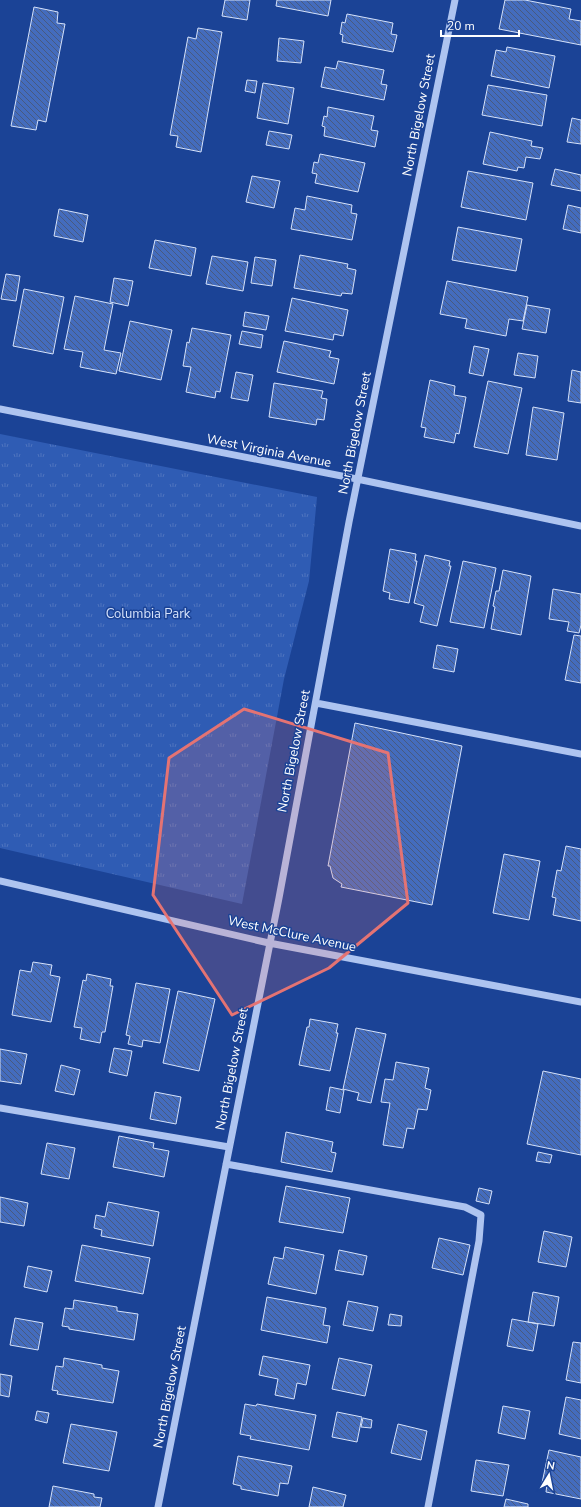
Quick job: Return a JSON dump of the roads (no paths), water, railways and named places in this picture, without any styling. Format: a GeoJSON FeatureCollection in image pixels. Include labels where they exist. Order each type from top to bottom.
{"type":"FeatureCollection","features":[{"type":"Feature","properties":{"kind":"street","name":"North Bigelow Street"},"geometry":{"type":"LineString","coordinates":[[158,1507],[316,703],[357,480],[455,0]]}},
{"type":"Feature","properties":{"kind":"street","name":"West Virginia Avenue"},"geometry":{"type":"LineString","coordinates":[[0,409],[581,526]]}},
{"type":"Feature","properties":{"kind":"street"},"geometry":{"type":"LineString","coordinates":[[316,703],[581,754]]}},
{"type":"Feature","properties":{"kind":"street","name":"West McClure Avenue"},"geometry":{"type":"LineString","coordinates":[[0,881],[269,943],[581,1002]]}},
{"type":"Feature","properties":{"kind":"street"},"geometry":{"type":"LineString","coordinates":[[0,1108],[229,1147]]}},
{"type":"Feature","properties":{"kind":"street"},"geometry":{"type":"LineString","coordinates":[[226,1164],[465,1206],[480,1215],[479,1241],[428,1507]]}},
{"type":"Feature","properties":{"kind":"park label","name":"Columbia Park"},"geometry":{"type":"Point","coordinates":[148,614]}}]}
